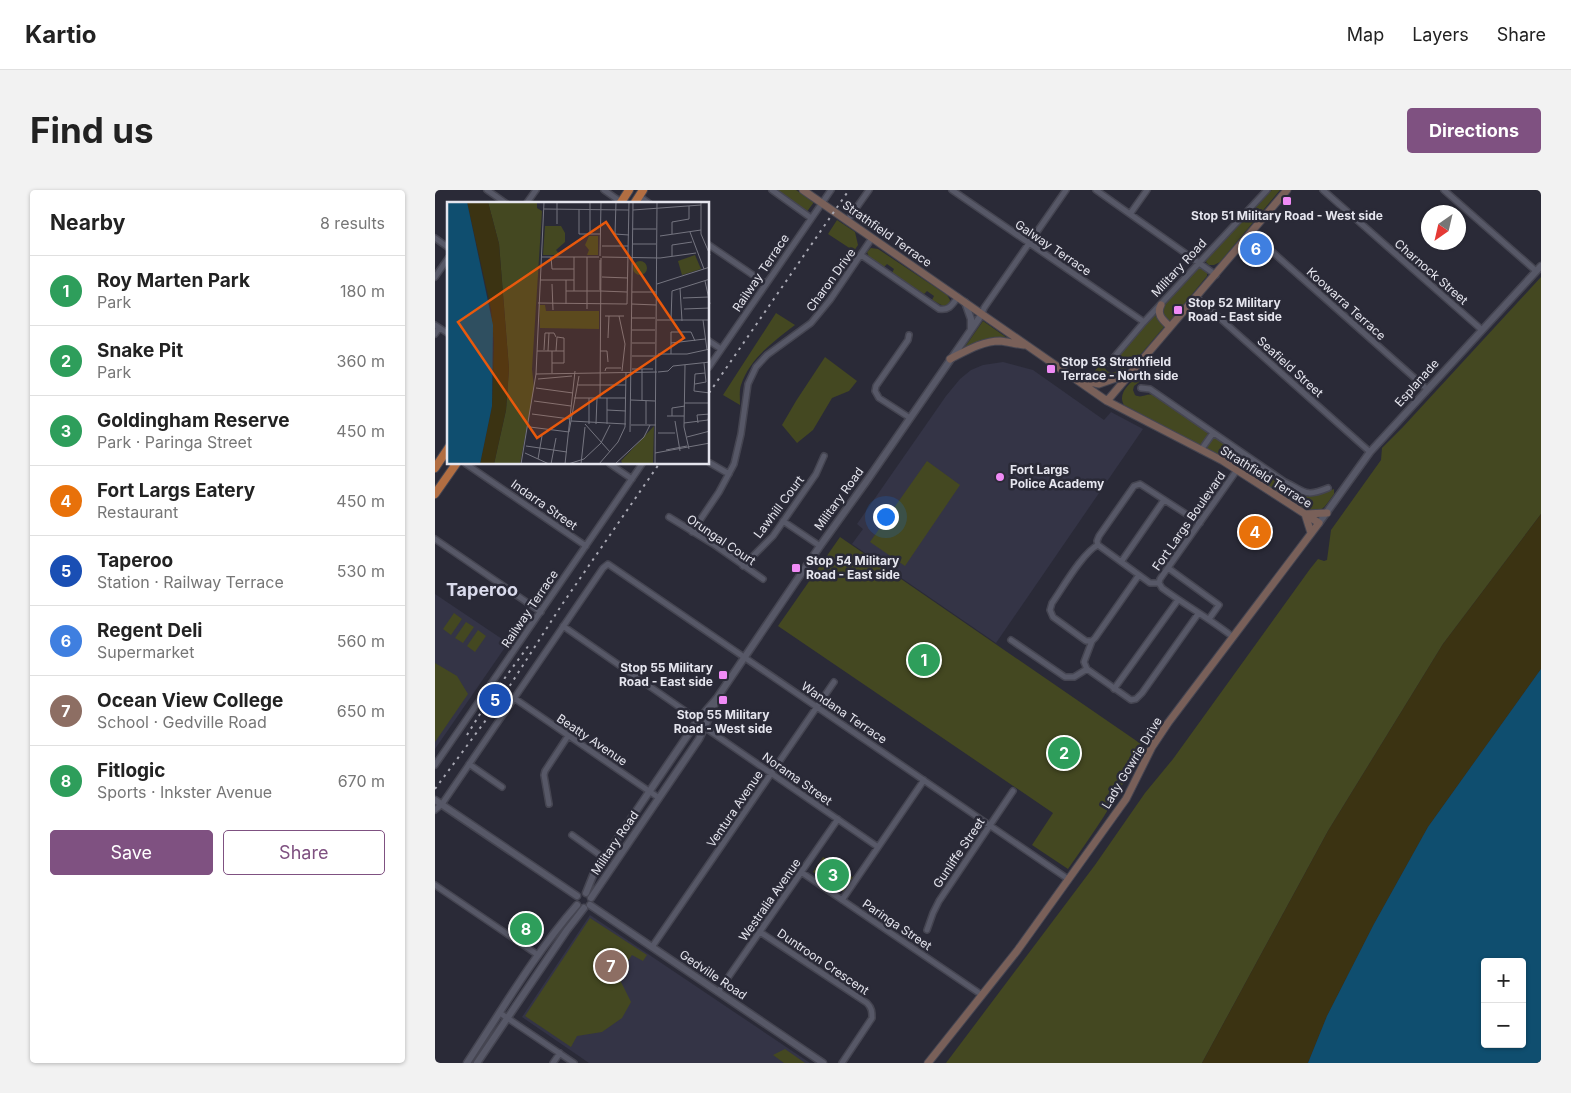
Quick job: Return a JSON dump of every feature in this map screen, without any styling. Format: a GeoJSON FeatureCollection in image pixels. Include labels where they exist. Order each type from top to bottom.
{"type":"FeatureCollection","features":[{"type":"Feature","properties":{"kind":"highway"},"geometry":{"type":"LineString","coordinates":[[622,202],[629,190]]}},
{"type":"Feature","properties":{"kind":"highway"},"geometry":{"type":"LineString","coordinates":[[435,468],[447,450]]}},
{"type":"Feature","properties":{"kind":"highway"},"geometry":{"type":"LineString","coordinates":[[435,494],[455,465]]}},
{"type":"Feature","properties":{"kind":"main road","name":"Strathfield Terrace"},"geometry":{"type":"LineString","coordinates":[[803,190],[1107,401],[1237,470],[1319,523]]}},
{"type":"Feature","properties":{"kind":"main road"},"geometry":{"type":"LineString","coordinates":[[1107,401],[1287,190]]}},
{"type":"Feature","properties":{"kind":"main road"},"geometry":{"type":"LineString","coordinates":[[1161,305],[1159,315],[1170,327]]}},
{"type":"Feature","properties":{"kind":"main road"},"geometry":{"type":"LineString","coordinates":[[951,359],[973,347],[990,342],[999,341],[1027,346]]}},
{"type":"Feature","properties":{"kind":"main road"},"geometry":{"type":"LineString","coordinates":[[1076,379],[1099,384],[1131,372]]}},
{"type":"Feature","properties":{"kind":"main road"},"geometry":{"type":"LineString","coordinates":[[1311,533],[1305,514],[1327,513]]}},
{"type":"Feature","properties":{"kind":"main road","name":"Lady Gowrie Drive"},"geometry":{"type":"LineString","coordinates":[[928,1063],[1039,922],[1126,799],[1151,747],[1319,523]]}},
{"type":"Feature","properties":{"kind":"street"},"geometry":{"type":"LineString","coordinates":[[487,190],[504,202]]}},
{"type":"Feature","properties":{"kind":"street"},"geometry":{"type":"LineString","coordinates":[[527,202],[536,190]]}},
{"type":"Feature","properties":{"kind":"street"},"geometry":{"type":"LineString","coordinates":[[604,190],[620,202]]}},
{"type":"Feature","properties":{"kind":"street"},"geometry":{"type":"LineString","coordinates":[[772,190],[811,218]]}},
{"type":"Feature","properties":{"kind":"street","name":"Railway Terrace"},"geometry":{"type":"LineString","coordinates":[[710,366],[831,190]]}},
{"type":"Feature","properties":{"kind":"street"},"geometry":{"type":"LineString","coordinates":[[847,221],[869,190]]}},
{"type":"Feature","properties":{"kind":"street","name":"Galway Terrace"},"geometry":{"type":"LineString","coordinates":[[952,190],[1144,322]]}},
{"type":"Feature","properties":{"kind":"street"},"geometry":{"type":"LineString","coordinates":[[982,314],[1066,190]]}},
{"type":"Feature","properties":{"kind":"street"},"geometry":{"type":"LineString","coordinates":[[1096,190],[1216,275]]}},
{"type":"Feature","properties":{"kind":"street"},"geometry":{"type":"LineString","coordinates":[[1130,214],[1147,190]]}},
{"type":"Feature","properties":{"kind":"street","name":"Military Road"},"geometry":{"type":"LineString","coordinates":[[1109,363],[1144,322],[1267,190]]}},
{"type":"Feature","properties":{"kind":"street","name":"Charnock Street"},"geometry":{"type":"LineString","coordinates":[[1323,190],[1482,330]]}},
{"type":"Feature","properties":{"kind":"street"},"geometry":{"type":"LineString","coordinates":[[1444,190],[1539,268]]}},
{"type":"Feature","properties":{"kind":"street","name":"Koowarra Terrace"},"geometry":{"type":"LineString","coordinates":[[1251,233],[1427,389]]}},
{"type":"Feature","properties":{"kind":"street"},"geometry":{"type":"LineString","coordinates":[[435,238],[447,247]]}},
{"type":"Feature","properties":{"kind":"street","name":"Charon Drive"},"geometry":{"type":"LineString","coordinates":[[692,532],[729,474],[737,454],[748,384],[752,374],[767,355],[811,323],[872,238]]}},
{"type":"Feature","properties":{"kind":"street"},"geometry":{"type":"LineString","coordinates":[[710,245],[766,284]]}},
{"type":"Feature","properties":{"kind":"street"},"geometry":{"type":"LineString","coordinates":[[861,255],[939,309],[949,308],[958,297]]}},
{"type":"Feature","properties":{"kind":"street"},"geometry":{"type":"LineString","coordinates":[[435,277],[447,260]]}},
{"type":"Feature","properties":{"kind":"street","name":"Esplanade"},"geometry":{"type":"LineString","coordinates":[[1319,523],[1370,452],[1539,268]]}},
{"type":"Feature","properties":{"kind":"street","name":"Seafield Street"},"geometry":{"type":"LineString","coordinates":[[1196,298],[1370,452]]}},
{"type":"Feature","properties":{"kind":"street"},"geometry":{"type":"LineString","coordinates":[[965,302],[971,318],[971,329]]}},
{"type":"Feature","properties":{"kind":"street","name":"Military Road"},"geometry":{"type":"LineString","coordinates":[[589,895],[594,872],[698,720],[717,698],[743,657],[982,314]]}},
{"type":"Feature","properties":{"kind":"street"},"geometry":{"type":"LineString","coordinates":[[435,334],[437,326]]}},
{"type":"Feature","properties":{"kind":"street"},"geometry":{"type":"LineString","coordinates":[[909,335],[876,386],[875,391],[879,398],[910,418]]}},
{"type":"Feature","properties":{"kind":"street"},"geometry":{"type":"LineString","coordinates":[[710,342],[721,350]]}},
{"type":"Feature","properties":{"kind":"street","name":"Strathfield Terrace"},"geometry":{"type":"LineString","coordinates":[[1141,388],[1150,389],[1285,482],[1303,492],[1320,492],[1328,488]]}},
{"type":"Feature","properties":{"kind":"street","name":"Strathfield Terrace"},"geometry":{"type":"LineString","coordinates":[[1201,450],[1213,433]]}},
{"type":"Feature","properties":{"kind":"street","name":"Lawhill Court"},"geometry":{"type":"LineString","coordinates":[[743,566],[773,536],[815,474],[824,456]]}},
{"type":"Feature","properties":{"kind":"street"},"geometry":{"type":"LineString","coordinates":[[710,463],[729,474]]}},
{"type":"Feature","properties":{"kind":"street","name":"Indarra Street"},"geometry":{"type":"LineString","coordinates":[[467,465],[585,546]]}},
{"type":"Feature","properties":{"kind":"street"},"geometry":{"type":"LineString","coordinates":[[611,465],[632,479]]}},
{"type":"Feature","properties":{"kind":"street","name":"Railway Terrace"},"geometry":{"type":"LineString","coordinates":[[435,765],[641,465]]}},
{"type":"Feature","properties":{"kind":"street","name":"Fort Largs Boulevard"},"geometry":{"type":"LineString","coordinates":[[1159,584],[1159,579],[1237,470]]}},
{"type":"Feature","properties":{"kind":"street"},"geometry":{"type":"LineString","coordinates":[[1097,546],[1099,536],[1134,486],[1140,484],[1200,523]]}},
{"type":"Feature","properties":{"kind":"street"},"geometry":{"type":"LineString","coordinates":[[1121,562],[1164,500]]}},
{"type":"Feature","properties":{"kind":"street","name":"Orungal Court"},"geometry":{"type":"LineString","coordinates":[[669,517],[713,544],[763,579]]}},
{"type":"Feature","properties":{"kind":"street"},"geometry":{"type":"LineString","coordinates":[[783,521],[820,546]]}},
{"type":"Feature","properties":{"kind":"street"},"geometry":{"type":"LineString","coordinates":[[435,539],[541,612]]}},
{"type":"Feature","properties":{"kind":"street"},"geometry":{"type":"LineString","coordinates":[[1097,546],[1151,583],[1159,584],[1178,600],[1209,619],[1233,637]]}},
{"type":"Feature","properties":{"kind":"street"},"geometry":{"type":"LineString","coordinates":[[1092,641],[1086,641],[1053,616],[1050,610],[1052,603],[1084,557],[1091,548],[1097,546]]}},
{"type":"Feature","properties":{"kind":"street","name":"Wandana Terrace"},"geometry":{"type":"LineString","coordinates":[[563,626],[603,568],[608,564],[1068,879]]}},
{"type":"Feature","properties":{"kind":"street"},"geometry":{"type":"LineString","coordinates":[[1168,568],[1219,605],[1209,619]]}},
{"type":"Feature","properties":{"kind":"street"},"geometry":{"type":"LineString","coordinates":[[1139,575],[1092,641],[1084,662],[1087,669],[1114,689],[1131,700],[1136,699],[1198,614]]}},
{"type":"Feature","properties":{"kind":"street"},"geometry":{"type":"LineString","coordinates":[[1114,689],[1178,600]]}},
{"type":"Feature","properties":{"kind":"street"},"geometry":{"type":"LineString","coordinates":[[435,810],[442,804],[563,626],[698,720]]}},
{"type":"Feature","properties":{"kind":"street"},"geometry":{"type":"LineString","coordinates":[[1011,640],[1065,677],[1074,677],[1087,669]]}},
{"type":"Feature","properties":{"kind":"street","name":"Ventura Avenue"},"geometry":{"type":"LineString","coordinates":[[652,947],[834,682]]}},
{"type":"Feature","properties":{"kind":"street","name":"Beatty Avenue"},"geometry":{"type":"LineString","coordinates":[[514,698],[659,798]]}},
{"type":"Feature","properties":{"kind":"street","name":"Military Road"},"geometry":{"type":"LineString","coordinates":[[589,895],[699,739],[717,698]]}},
{"type":"Feature","properties":{"kind":"street","name":"Norama Street"},"geometry":{"type":"LineString","coordinates":[[704,727],[878,847]]}},
{"type":"Feature","properties":{"kind":"street"},"geometry":{"type":"LineString","coordinates":[[549,804],[545,771],[568,736]]}},
{"type":"Feature","properties":{"kind":"street"},"geometry":{"type":"LineString","coordinates":[[469,764],[503,787]]}},
{"type":"Feature","properties":{"kind":"street"},"geometry":{"type":"LineString","coordinates":[[842,900],[924,780]]}},
{"type":"Feature","properties":{"kind":"street","name":"Gunliffe Street"},"geometry":{"type":"LineString","coordinates":[[927,930],[939,901],[1013,791]]}},
{"type":"Feature","properties":{"kind":"street"},"geometry":{"type":"LineString","coordinates":[[435,800],[577,896]]}},
{"type":"Feature","properties":{"kind":"street","name":"Westralia Avenue"},"geometry":{"type":"LineString","coordinates":[[719,992],[838,819]]}},
{"type":"Feature","properties":{"kind":"street"},"geometry":{"type":"LineString","coordinates":[[572,835],[604,858]]}},
{"type":"Feature","properties":{"kind":"street","name":"Paringa Street"},"geometry":{"type":"LineString","coordinates":[[801,872],[982,995]]}},
{"type":"Feature","properties":{"kind":"street"},"geometry":{"type":"LineString","coordinates":[[435,885],[538,955]]}},
{"type":"Feature","properties":{"kind":"street"},"geometry":{"type":"LineString","coordinates":[[477,1063],[567,930],[587,907],[589,895],[581,893],[577,896]]}},
{"type":"Feature","properties":{"kind":"street"},"geometry":{"type":"LineString","coordinates":[[467,1063],[538,955],[577,905],[577,896]]}},
{"type":"Feature","properties":{"kind":"street","name":"Gedville Road"},"geometry":{"type":"LineString","coordinates":[[577,905],[587,907],[652,947],[823,1063]]}},
{"type":"Feature","properties":{"kind":"street","name":"Duntroon Crescent"},"geometry":{"type":"LineString","coordinates":[[760,932],[871,1007],[872,1018],[842,1063]]}},
{"type":"Feature","properties":{"kind":"street"},"geometry":{"type":"LineString","coordinates":[[500,1013],[574,1063]]}},
{"type":"Feature","properties":{"kind":"street"},"geometry":{"type":"LineString","coordinates":[[553,1063],[560,1053]]}},
{"type":"Feature","properties":{"kind":"shaded area","name":"Fort Largs Police Academy"},"geometry":{"type":"Polygon","coordinates":[[[1003,362],[1033,370],[1104,420],[1111,412],[1143,429],[996,643],[852,544],[863,529],[857,524],[946,396],[960,379],[971,370],[983,365],[1003,362]]]}},
{"type":"Feature","properties":{"kind":"shaded area"},"geometry":{"type":"Polygon","coordinates":[[[435,594],[508,643],[435,749],[435,594]]]}},
{"type":"Feature","properties":{"kind":"shaded area"},"geometry":{"type":"Polygon","coordinates":[[[590,915],[810,1063],[589,1063],[522,1017],[590,915]]]}},
{"type":"Feature","properties":{"kind":"green space"},"geometry":{"type":"Polygon","coordinates":[[[772,190],[796,190],[814,202],[806,213],[772,190]]]}},
{"type":"Feature","properties":{"kind":"green space"},"geometry":{"type":"Polygon","coordinates":[[[1272,190],[1280,190],[1220,262],[1209,265],[1206,262],[1207,259],[1272,190]]]}},
{"type":"Feature","properties":{"kind":"green space"},"geometry":{"type":"Polygon","coordinates":[[[837,220],[855,232],[858,245],[854,251],[828,234],[837,220]]]}},
{"type":"Feature","properties":{"kind":"green space"},"geometry":{"type":"Polygon","coordinates":[[[871,248],[878,249],[947,295],[950,300],[949,305],[945,307],[932,300],[934,296],[927,291],[924,294],[892,273],[894,269],[887,264],[884,267],[869,257],[867,252],[871,248]]]}},
{"type":"Feature","properties":{"kind":"green space"},"geometry":{"type":"Polygon","coordinates":[[[1199,268],[1207,272],[1207,276],[1170,321],[1168,321],[1162,316],[1164,305],[1199,268]]]}},
{"type":"Feature","properties":{"kind":"green space"},"geometry":{"type":"Polygon","coordinates":[[[1541,277],[1541,514],[1443,644],[1328,831],[1202,1063],[946,1063],[1095,865],[1145,793],[1173,759],[1310,569],[1318,559],[1327,560],[1331,530],[1381,460],[1382,448],[1541,277]]]}},
{"type":"Feature","properties":{"kind":"green space"},"geometry":{"type":"Polygon","coordinates":[[[776,313],[795,325],[763,351],[750,367],[741,385],[740,405],[723,395],[776,313]]]}},
{"type":"Feature","properties":{"kind":"green space"},"geometry":{"type":"Polygon","coordinates":[[[1156,314],[1164,327],[1127,368],[1109,379],[1099,382],[1087,380],[1098,367],[1104,367],[1111,373],[1118,371],[1120,368],[1118,355],[1156,314]]]}},
{"type":"Feature","properties":{"kind":"green space"},"geometry":{"type":"Polygon","coordinates":[[[983,321],[1010,340],[962,351],[983,321]]]}},
{"type":"Feature","properties":{"kind":"green space"},"geometry":{"type":"Polygon","coordinates":[[[825,357],[857,381],[849,391],[832,398],[813,430],[797,443],[782,425],[825,357]]]}},
{"type":"Feature","properties":{"kind":"green space"},"geometry":{"type":"Polygon","coordinates":[[[1138,375],[1143,379],[1134,386],[1135,395],[1153,395],[1207,431],[1208,435],[1201,444],[1199,445],[1124,405],[1122,401],[1123,393],[1138,375]]]}},
{"type":"Feature","properties":{"kind":"green space"},"geometry":{"type":"Polygon","coordinates":[[[1214,437],[1300,494],[1314,496],[1334,489],[1334,494],[1327,504],[1318,511],[1302,508],[1207,449],[1206,447],[1214,437]]]}},
{"type":"Feature","properties":{"kind":"green space"},"geometry":{"type":"Polygon","coordinates":[[[927,461],[960,485],[905,566],[870,542],[927,461]]]}},
{"type":"Feature","properties":{"kind":"green space"},"geometry":{"type":"Polygon","coordinates":[[[840,537],[1141,744],[1118,793],[1068,869],[1032,845],[1053,813],[778,626],[840,537]]]}},
{"type":"Feature","properties":{"kind":"green space"},"geometry":{"type":"Polygon","coordinates":[[[454,613],[462,619],[451,635],[443,629],[454,613]]]}},
{"type":"Feature","properties":{"kind":"green space"},"geometry":{"type":"Polygon","coordinates":[[[466,622],[474,627],[463,643],[455,638],[466,622]]]}},
{"type":"Feature","properties":{"kind":"green space"},"geometry":{"type":"Polygon","coordinates":[[[478,630],[486,636],[475,652],[467,646],[478,630]]]}},
{"type":"Feature","properties":{"kind":"green space"},"geometry":{"type":"Polygon","coordinates":[[[435,663],[457,676],[468,694],[435,742],[435,663]]]}},
{"type":"Feature","properties":{"kind":"green space"},"geometry":{"type":"Polygon","coordinates":[[[823,857],[854,878],[844,892],[813,872],[823,857]]]}},
{"type":"Feature","properties":{"kind":"green space"},"geometry":{"type":"Polygon","coordinates":[[[590,918],[647,955],[643,961],[632,955],[618,976],[631,1002],[622,1018],[602,1032],[577,1036],[571,1047],[525,1016],[590,918]]]}},
{"type":"Feature","properties":{"kind":"green space"},"geometry":{"type":"Polygon","coordinates":[[[785,1049],[805,1063],[784,1063],[773,1055],[785,1049]]]}},
{"type":"Feature","properties":{"kind":"sand"},"geometry":{"type":"Polygon","coordinates":[[[1541,514],[1541,669],[1428,827],[1374,924],[1327,1016],[1308,1063],[1202,1063],[1328,831],[1443,644],[1541,514]]]}},
{"type":"Feature","properties":{"kind":"water"},"geometry":{"type":"Polygon","coordinates":[[[1541,669],[1541,1063],[1308,1063],[1327,1016],[1374,924],[1428,827],[1541,669]]]}},
{"type":"Feature","properties":{"kind":"railway"},"geometry":{"type":"LineString","coordinates":[[710,392],[849,190]]}},
{"type":"Feature","properties":{"kind":"railway"},"geometry":{"type":"LineString","coordinates":[[435,789],[500,701],[561,606],[658,465]]}},
{"type":"Feature","properties":{"kind":"railway"},"geometry":{"type":"LineString","coordinates":[[467,735],[488,701],[529,645]]}},
{"type":"Feature","properties":{"kind":"place","name":"Stop 51 Military Road - West side"},"geometry":{"type":"Point","coordinates":[1287,201]}},
{"type":"Feature","properties":{"kind":"place","name":"Regent Deli"},"geometry":{"type":"Point","coordinates":[1256,249]}},
{"type":"Feature","properties":{"kind":"place","name":"Stop 52 Military Road - East side"},"geometry":{"type":"Point","coordinates":[1178,310]}},
{"type":"Feature","properties":{"kind":"place","name":"Stop 53 Strathfield Terrace - North side"},"geometry":{"type":"Point","coordinates":[1051,369]}},
{"type":"Feature","properties":{"kind":"place","name":"Fort Largs Police Academy"},"geometry":{"type":"Point","coordinates":[1000,477]}},
{"type":"Feature","properties":{"kind":"place","name":"Fort Largs Eatery"},"geometry":{"type":"Point","coordinates":[1255,532]}},
{"type":"Feature","properties":{"kind":"place","name":"Stop 54 Military Road - East side"},"geometry":{"type":"Point","coordinates":[796,568]}},
{"type":"Feature","properties":{"kind":"place","name":"Roy Marten Park"},"geometry":{"type":"Point","coordinates":[924,660]}},
{"type":"Feature","properties":{"kind":"place","name":"Stop 55 Military Road - East side"},"geometry":{"type":"Point","coordinates":[723,675]}},
{"type":"Feature","properties":{"kind":"place","name":"Taperoo"},"geometry":{"type":"Point","coordinates":[495,700]}},
{"type":"Feature","properties":{"kind":"place","name":"Stop 55 Military Road - West side"},"geometry":{"type":"Point","coordinates":[723,700]}},
{"type":"Feature","properties":{"kind":"place","name":"Snake Pit"},"geometry":{"type":"Point","coordinates":[1064,753]}},
{"type":"Feature","properties":{"kind":"place","name":"Goldingham Reserve"},"geometry":{"type":"Point","coordinates":[833,875]}},
{"type":"Feature","properties":{"kind":"place","name":"Fitlogic"},"geometry":{"type":"Point","coordinates":[526,929]}},
{"type":"Feature","properties":{"kind":"place","name":"Ocean View College"},"geometry":{"type":"Point","coordinates":[611,966]}},
{"type":"Feature","properties":{"kind":"district","name":"Taperoo"},"geometry":{"type":"Point","coordinates":[482,590]}}]}
